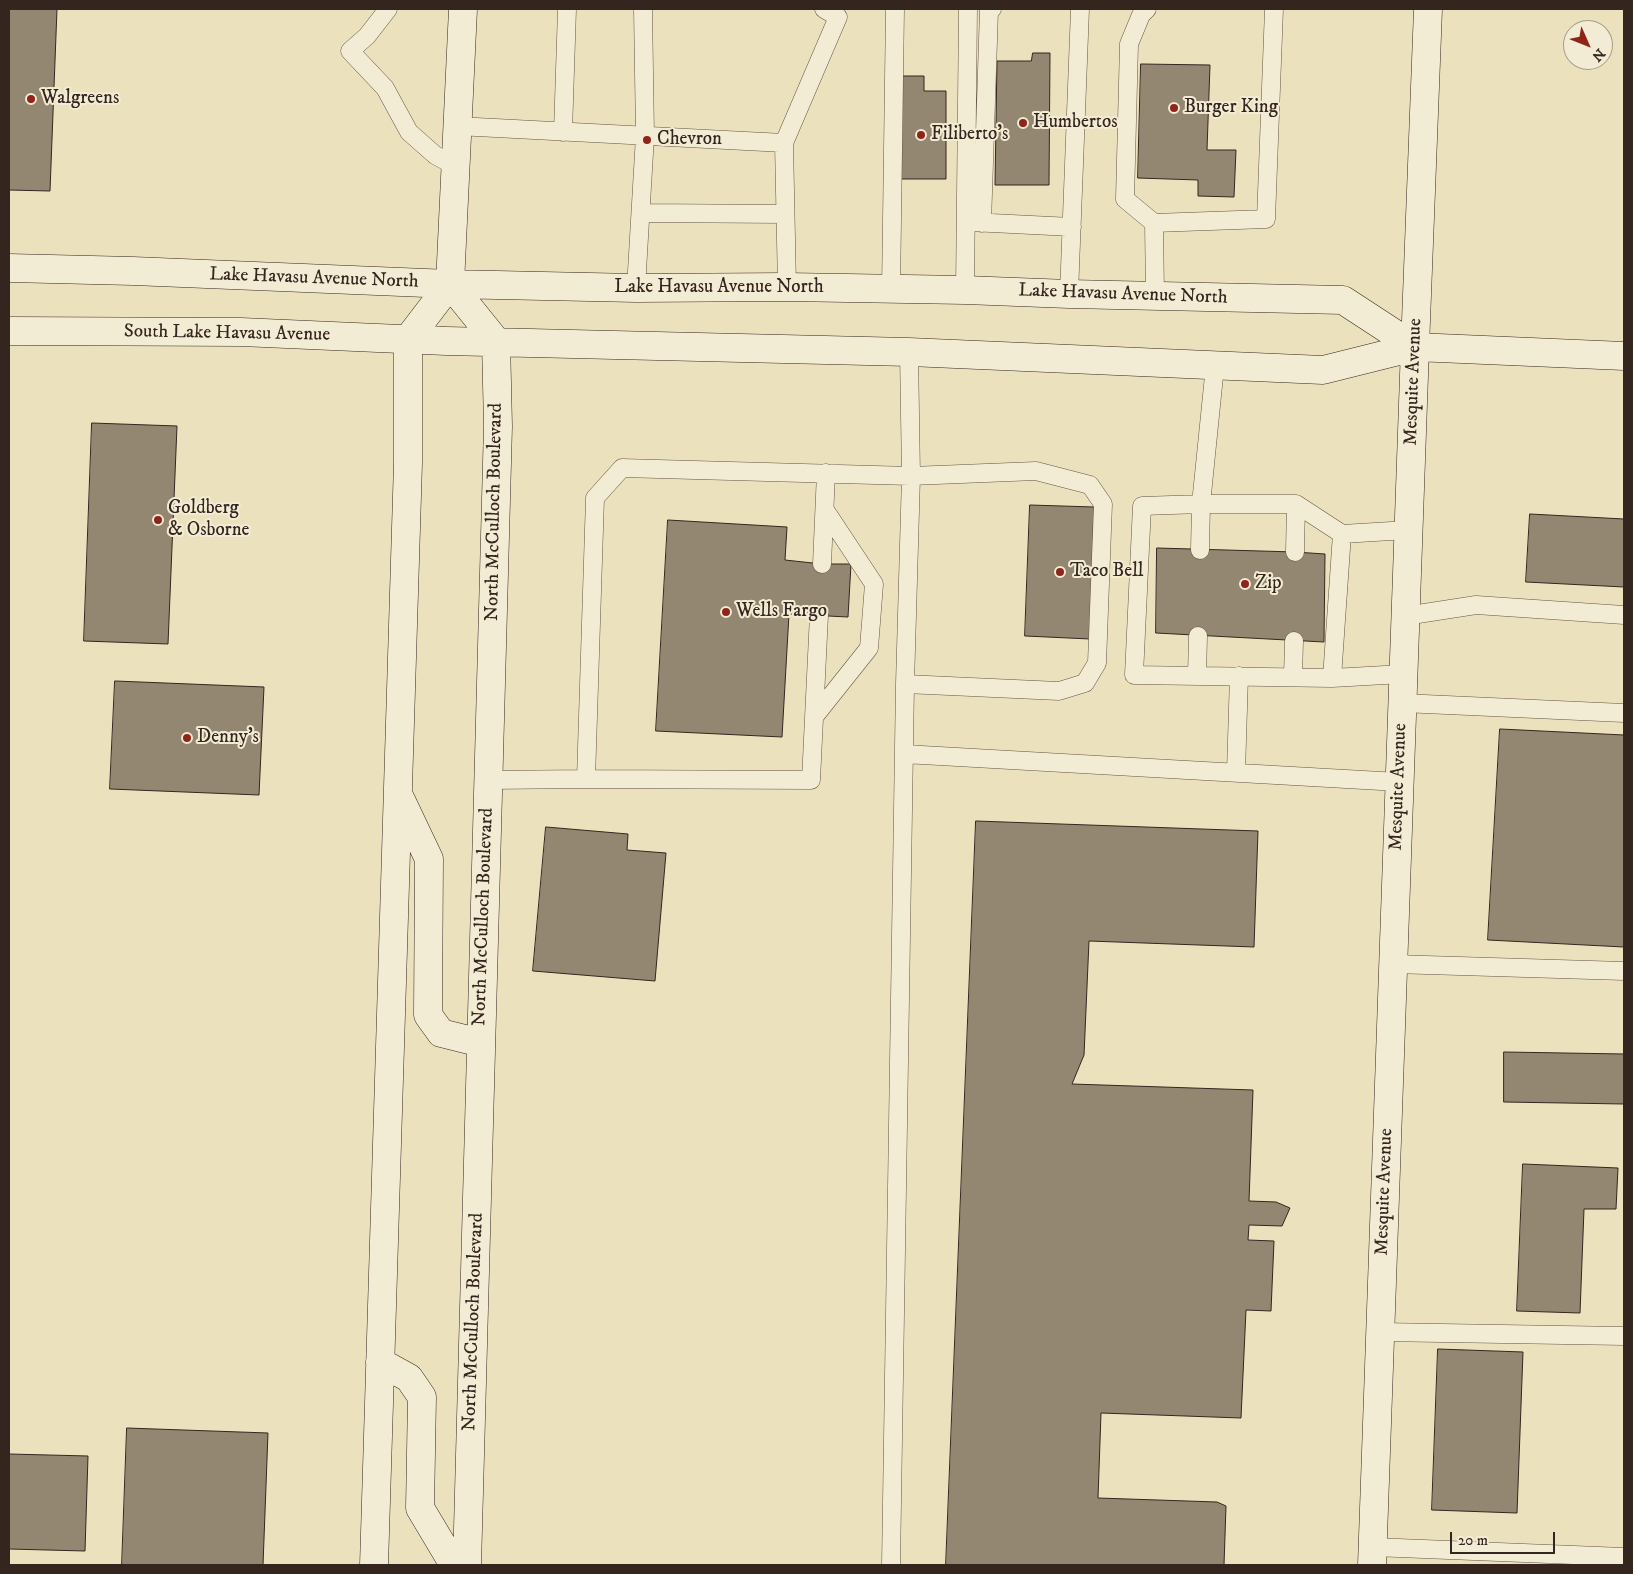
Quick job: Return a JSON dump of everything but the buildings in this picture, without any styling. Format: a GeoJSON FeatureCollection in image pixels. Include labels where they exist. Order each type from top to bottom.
{"type":"FeatureCollection","features":[{"type":"Feature","properties":{"kind":"main road"},"geometry":{"type":"LineString","coordinates":[[374,1565],[408,463],[408,339],[450,284],[463,9]]}},
{"type":"Feature","properties":{"kind":"main road","name":"Mesquite Avenue"},"geometry":{"type":"LineString","coordinates":[[1372,1556],[1428,9]]}},
{"type":"Feature","properties":{"kind":"main road","name":"Lake Havasu Avenue North"},"geometry":{"type":"LineString","coordinates":[[9,268],[143,271],[450,284],[636,288],[787,287],[965,290],[1343,300],[1415,347]]}},
{"type":"Feature","properties":{"kind":"main road"},"geometry":{"type":"LineString","coordinates":[[450,284],[496,341],[909,352],[1323,370],[1415,347],[1622,353]]}},
{"type":"Feature","properties":{"kind":"main road","name":"South Lake Havasu Avenue"},"geometry":{"type":"LineString","coordinates":[[9,331],[241,332],[496,341]]}},
{"type":"Feature","properties":{"kind":"main road","name":"North McCulloch Boulevard"},"geometry":{"type":"LineString","coordinates":[[467,1565],[498,426],[496,341]]}},
{"type":"Feature","properties":{"kind":"main road"},"geometry":{"type":"LineString","coordinates":[[398,793],[429,859],[428,1015],[441,1032],[481,1043]]}},
{"type":"Feature","properties":{"kind":"main road"},"geometry":{"type":"LineString","coordinates":[[380,1362],[409,1378],[422,1397],[420,1508],[454,1565]]}},
{"type":"Feature","properties":{"kind":"lane"},"geometry":{"type":"LineString","coordinates":[[388,9],[367,36],[350,50],[386,88],[410,132],[435,155],[455,166]]}},
{"type":"Feature","properties":{"kind":"lane"},"geometry":{"type":"LineString","coordinates":[[563,132],[567,9]]}},
{"type":"Feature","properties":{"kind":"lane"},"geometry":{"type":"LineString","coordinates":[[636,288],[645,136],[643,9]]}},
{"type":"Feature","properties":{"kind":"lane"},"geometry":{"type":"LineString","coordinates":[[787,287],[784,143],[838,17],[824,9]]}},
{"type":"Feature","properties":{"kind":"lane"},"geometry":{"type":"LineString","coordinates":[[891,290],[895,9]]}},
{"type":"Feature","properties":{"kind":"lane"},"geometry":{"type":"LineString","coordinates":[[968,9],[974,222]]}},
{"type":"Feature","properties":{"kind":"lane"},"geometry":{"type":"LineString","coordinates":[[965,290],[974,222],[989,10],[992,9]]}},
{"type":"Feature","properties":{"kind":"lane"},"geometry":{"type":"LineString","coordinates":[[1069,294],[1080,9]]}},
{"type":"Feature","properties":{"kind":"lane"},"geometry":{"type":"LineString","coordinates":[[1147,9],[1140,15],[1129,44],[1125,199],[1154,223],[1266,219],[1274,9]]}},
{"type":"Feature","properties":{"kind":"lane"},"geometry":{"type":"LineString","coordinates":[[457,126],[784,143]]}},
{"type":"Feature","properties":{"kind":"lane"},"geometry":{"type":"LineString","coordinates":[[641,213],[785,214]]}},
{"type":"Feature","properties":{"kind":"lane"},"geometry":{"type":"LineString","coordinates":[[974,222],[1072,227]]}},
{"type":"Feature","properties":{"kind":"lane"},"geometry":{"type":"LineString","coordinates":[[1154,223],[1155,296]]}},
{"type":"Feature","properties":{"kind":"lane"},"geometry":{"type":"LineString","coordinates":[[891,1565],[904,754],[912,476],[909,352]]}},
{"type":"Feature","properties":{"kind":"lane"},"geometry":{"type":"LineString","coordinates":[[1200,550],[1201,504],[1215,366]]}},
{"type":"Feature","properties":{"kind":"lane"},"geometry":{"type":"LineString","coordinates":[[586,779],[596,498],[622,468],[912,476],[1036,471],[1090,485],[1102,504],[1102,514],[1097,663],[1085,683],[1059,691],[906,684]]}},
{"type":"Feature","properties":{"kind":"lane"},"geometry":{"type":"LineString","coordinates":[[822,564],[826,473]]}},
{"type":"Feature","properties":{"kind":"lane"},"geometry":{"type":"LineString","coordinates":[[1403,674],[1332,678],[1134,675],[1142,506],[1296,504],[1342,534],[1408,530]]}},
{"type":"Feature","properties":{"kind":"lane"},"geometry":{"type":"LineString","coordinates":[[1295,552],[1296,504]]}},
{"type":"Feature","properties":{"kind":"lane"},"geometry":{"type":"LineString","coordinates":[[814,718],[869,648],[874,584],[824,510]]}},
{"type":"Feature","properties":{"kind":"lane"},"geometry":{"type":"LineString","coordinates":[[1332,678],[1342,534]]}},
{"type":"Feature","properties":{"kind":"lane"},"geometry":{"type":"LineString","coordinates":[[1405,616],[1476,605],[1624,614]]}},
{"type":"Feature","properties":{"kind":"lane"},"geometry":{"type":"LineString","coordinates":[[488,780],[811,780],[819,615]]}},
{"type":"Feature","properties":{"kind":"lane"},"geometry":{"type":"LineString","coordinates":[[1197,676],[1198,636]]}},
{"type":"Feature","properties":{"kind":"lane"},"geometry":{"type":"LineString","coordinates":[[1293,677],[1294,641]]}},
{"type":"Feature","properties":{"kind":"lane"},"geometry":{"type":"LineString","coordinates":[[1236,772],[1239,676]]}},
{"type":"Feature","properties":{"kind":"lane"},"geometry":{"type":"LineString","coordinates":[[1402,703],[1624,713]]}},
{"type":"Feature","properties":{"kind":"lane"},"geometry":{"type":"LineString","coordinates":[[904,754],[1400,782]]}},
{"type":"Feature","properties":{"kind":"lane"},"geometry":{"type":"LineString","coordinates":[[1393,964],[1624,971]]}},
{"type":"Feature","properties":{"kind":"lane"},"geometry":{"type":"LineString","coordinates":[[1380,1332],[1624,1336]]}},
{"type":"Feature","properties":{"kind":"lane"},"geometry":{"type":"LineString","coordinates":[[1372,1556],[1624,1557]]}},
{"type":"Feature","properties":{"kind":"place","name":"Walgreens"},"geometry":{"type":"Point","coordinates":[31,99]}},
{"type":"Feature","properties":{"kind":"place","name":"Burger King"},"geometry":{"type":"Point","coordinates":[1174,108]}},
{"type":"Feature","properties":{"kind":"place","name":"Humbertos"},"geometry":{"type":"Point","coordinates":[1023,123]}},
{"type":"Feature","properties":{"kind":"place","name":"Filiberto’s"},"geometry":{"type":"Point","coordinates":[921,135]}},
{"type":"Feature","properties":{"kind":"place","name":"Chevron"},"geometry":{"type":"Point","coordinates":[647,140]}},
{"type":"Feature","properties":{"kind":"place","name":"Goldberg & Osborne"},"geometry":{"type":"Point","coordinates":[158,520]}},
{"type":"Feature","properties":{"kind":"place","name":"Taco Bell"},"geometry":{"type":"Point","coordinates":[1060,572]}},
{"type":"Feature","properties":{"kind":"place","name":"Zip"},"geometry":{"type":"Point","coordinates":[1245,584]}},
{"type":"Feature","properties":{"kind":"place","name":"Wells Fargo"},"geometry":{"type":"Point","coordinates":[726,612]}},
{"type":"Feature","properties":{"kind":"place","name":"Denny's"},"geometry":{"type":"Point","coordinates":[187,738]}}]}
